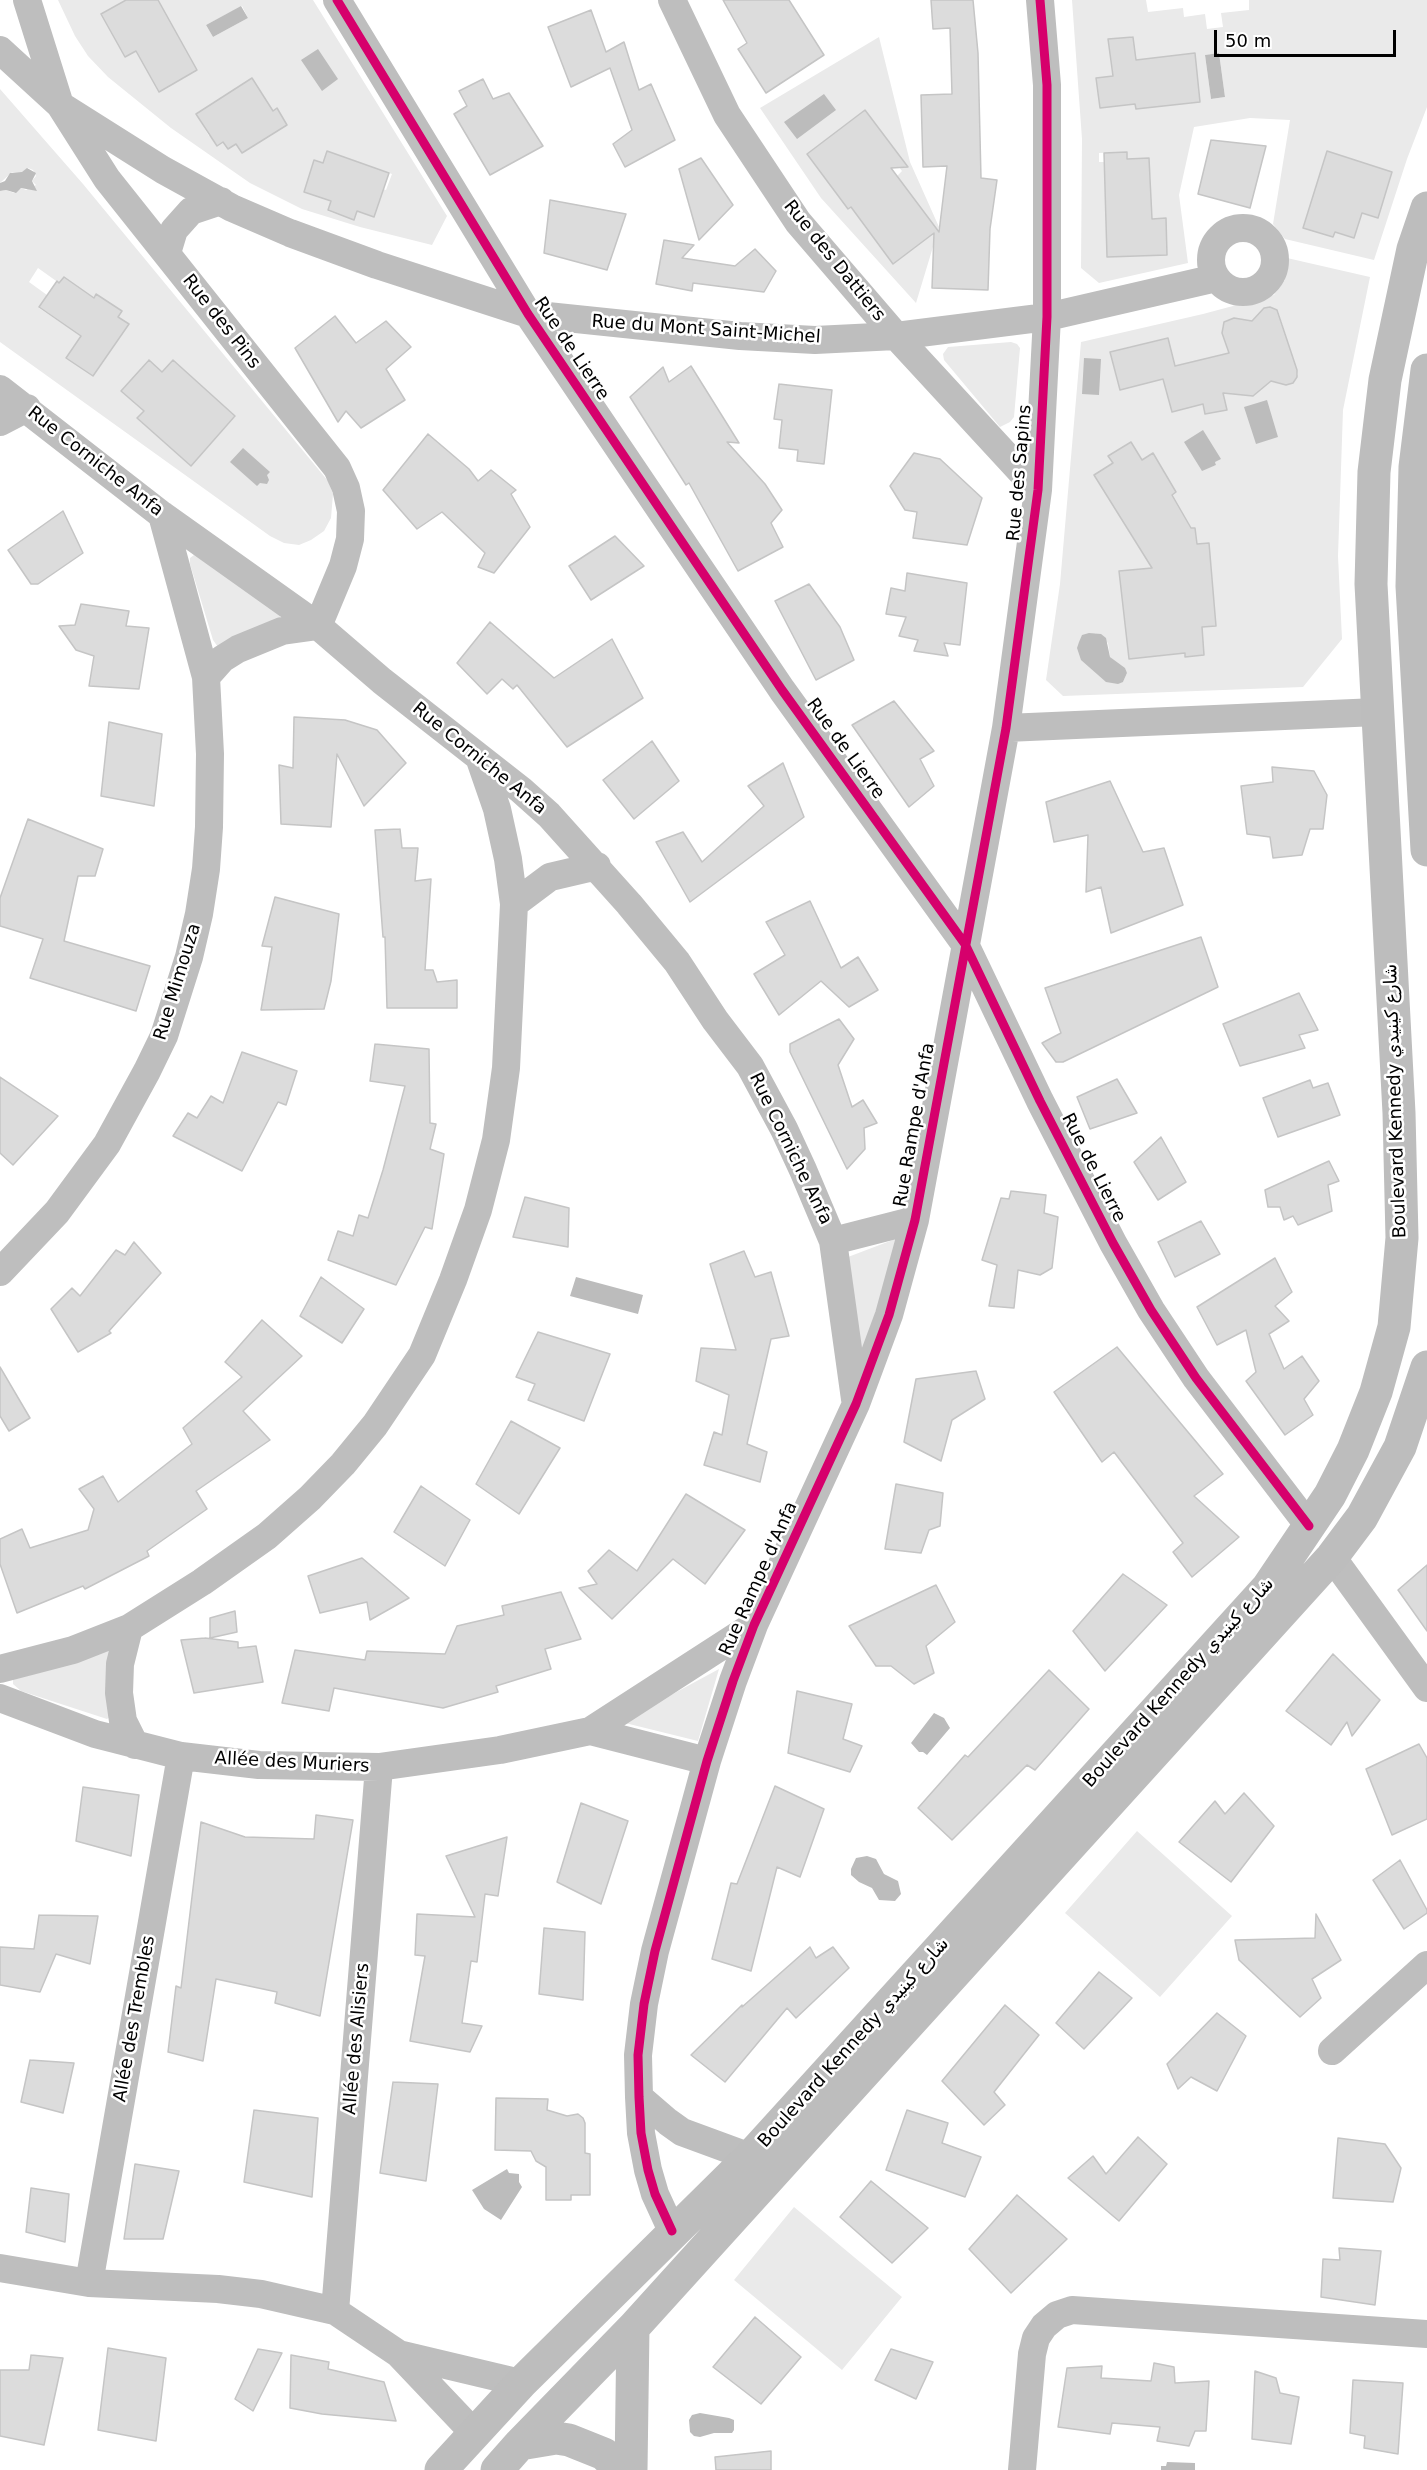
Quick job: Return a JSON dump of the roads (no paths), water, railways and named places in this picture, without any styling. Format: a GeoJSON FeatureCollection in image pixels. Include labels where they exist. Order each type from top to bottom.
{"type":"FeatureCollection","features":[{"type":"Feature","properties":{"kind":"main road","name":"Boulevard Kennedy شارع كينيدي"},"geometry":{"type":"LineString","coordinates":[[497,2470],[633,2328],[758,2168],[1268,1587],[1334,1487],[1365,1421],[1386,1360],[1394,1327],[1400,1271],[1402,1176],[1371,584],[1372,504],[1385,380],[1413,249],[1427,208]]}},
{"type":"Feature","properties":{"kind":"main road"},"geometry":{"type":"LineString","coordinates":[[1427,370],[1415,467],[1412,586],[1427,850]]}},
{"type":"Feature","properties":{"kind":"main road","name":"Boulevard Kennedy شارع كينيدي"},"geometry":{"type":"LineString","coordinates":[[441,2470],[521,2383],[672,2232],[758,2168],[1332,1557],[1362,1517],[1400,1447],[1427,1367]]}},
{"type":"Feature","properties":{"kind":"main road"},"geometry":{"type":"LineString","coordinates":[[631,2470],[633,2328]]}},
{"type":"Feature","properties":{"kind":"main road"},"geometry":{"type":"LineString","coordinates":[[520,2444],[556,2438],[569,2440],[604,2454],[620,2470]]}},
{"type":"Feature","properties":{"kind":"street"},"geometry":{"type":"LineString","coordinates":[[27,0],[60,105]]}},
{"type":"Feature","properties":{"kind":"street","name":"Rue de Lierre"},"geometry":{"type":"LineString","coordinates":[[337,0],[528,314],[782,690],[964,944],[1045,1111],[1113,1243],[1151,1310],[1196,1378],[1309,1526]]}},
{"type":"Feature","properties":{"kind":"street","name":"Rue des Dattiers"},"geometry":{"type":"LineString","coordinates":[[672,0],[728,116],[798,222],[896,336],[1038,490]]}},
{"type":"Feature","properties":{"kind":"street","name":"Rue des Sapins"},"geometry":{"type":"LineString","coordinates":[[964,944],[1006,728],[1038,490],[1047,317],[1048,148],[1047,85],[1040,0]]}},
{"type":"Feature","properties":{"kind":"street","name":"Rue des Pins"},"geometry":{"type":"LineString","coordinates":[[0,50],[60,105],[107,178],[337,468],[346,488],[351,511],[350,539],[343,566],[318,626]]}},
{"type":"Feature","properties":{"kind":"street","name":"Rue du Mont Saint-Michel"},"geometry":{"type":"LineString","coordinates":[[60,105],[163,170],[221,201],[290,233],[366,261],[528,314],[740,336],[815,340],[896,336],[1047,317],[1216,278]]}},
{"type":"Feature","properties":{"kind":"street"},"geometry":{"type":"LineString","coordinates":[[167,253],[174,230],[191,211],[221,201]]}},
{"type":"Feature","properties":{"kind":"street","name":"Rue Corniche Anfa"},"geometry":{"type":"LineString","coordinates":[[0,389],[162,515],[318,626],[381,681],[549,815],[597,866],[677,962],[715,1020],[750,1066],[784,1130],[833,1241],[856,1404]]}},
{"type":"Feature","properties":{"kind":"street"},"geometry":{"type":"LineString","coordinates":[[0,422],[27,408]]}},
{"type":"Feature","properties":{"kind":"street","name":"Rue Mimouza"},"geometry":{"type":"LineString","coordinates":[[0,1272],[57,1212],[107,1144],[147,1071],[177,997],[199,914],[206,869],[210,754],[207,677],[162,515]]}},
{"type":"Feature","properties":{"kind":"street"},"geometry":{"type":"LineString","coordinates":[[207,677],[222,659],[238,649],[282,631],[318,626]]}},
{"type":"Feature","properties":{"kind":"street"},"geometry":{"type":"LineString","coordinates":[[1006,728],[1377,712]]}},
{"type":"Feature","properties":{"kind":"street"},"geometry":{"type":"LineString","coordinates":[[0,1669],[73,1650],[129,1628],[202,1582],[267,1536],[310,1498],[343,1464],[375,1425],[422,1355],[453,1280],[474,1220],[496,1140],[506,1068],[514,904],[508,859],[497,809],[479,757]]}},
{"type":"Feature","properties":{"kind":"street"},"geometry":{"type":"LineString","coordinates":[[514,904],[550,877],[597,866]]}},
{"type":"Feature","properties":{"kind":"street","name":"Rue Rampe d'Anfa"},"geometry":{"type":"LineString","coordinates":[[672,2232],[648,2170],[641,2133],[638,2055],[644,2004],[655,1951],[706,1761],[754,1625],[856,1404],[889,1315],[915,1220],[964,944]]}},
{"type":"Feature","properties":{"kind":"street","name":"Rue Corniche Anfa"},"geometry":{"type":"LineString","coordinates":[[833,1241],[915,1220]]}},
{"type":"Feature","properties":{"kind":"street"},"geometry":{"type":"LineString","coordinates":[[1332,1557],[1427,1688]]}},
{"type":"Feature","properties":{"kind":"street","name":"Allée des Muriers"},"geometry":{"type":"LineString","coordinates":[[0,1698],[95,1734],[181,1756],[259,1765],[379,1767],[500,1750],[590,1731],[754,1625]]}},
{"type":"Feature","properties":{"kind":"street"},"geometry":{"type":"LineString","coordinates":[[129,1628],[120,1664],[119,1693],[123,1721],[135,1745]]}},
{"type":"Feature","properties":{"kind":"street","name":"Allée des Muriers"},"geometry":{"type":"LineString","coordinates":[[590,1731],[706,1761]]}},
{"type":"Feature","properties":{"kind":"street","name":"Allée des Trembles"},"geometry":{"type":"LineString","coordinates":[[89,2283],[181,1756]]}},
{"type":"Feature","properties":{"kind":"street","name":"Allée des Alisiers"},"geometry":{"type":"LineString","coordinates":[[335,2311],[379,1767]]}},
{"type":"Feature","properties":{"kind":"street"},"geometry":{"type":"LineString","coordinates":[[1332,2051],[1427,1965]]}},
{"type":"Feature","properties":{"kind":"street"},"geometry":{"type":"LineString","coordinates":[[639,2097],[682,2132],[758,2168]]}},
{"type":"Feature","properties":{"kind":"street"},"geometry":{"type":"LineString","coordinates":[[0,2268],[89,2283],[218,2289],[261,2294],[335,2311],[399,2354],[474,2433]]}},
{"type":"Feature","properties":{"kind":"street"},"geometry":{"type":"LineString","coordinates":[[1022,2470],[1032,2354],[1036,2338],[1044,2326],[1057,2315],[1072,2310],[1427,2334]]}},
{"type":"Feature","properties":{"kind":"street"},"geometry":{"type":"LineString","coordinates":[[399,2354],[521,2383]]}}]}
